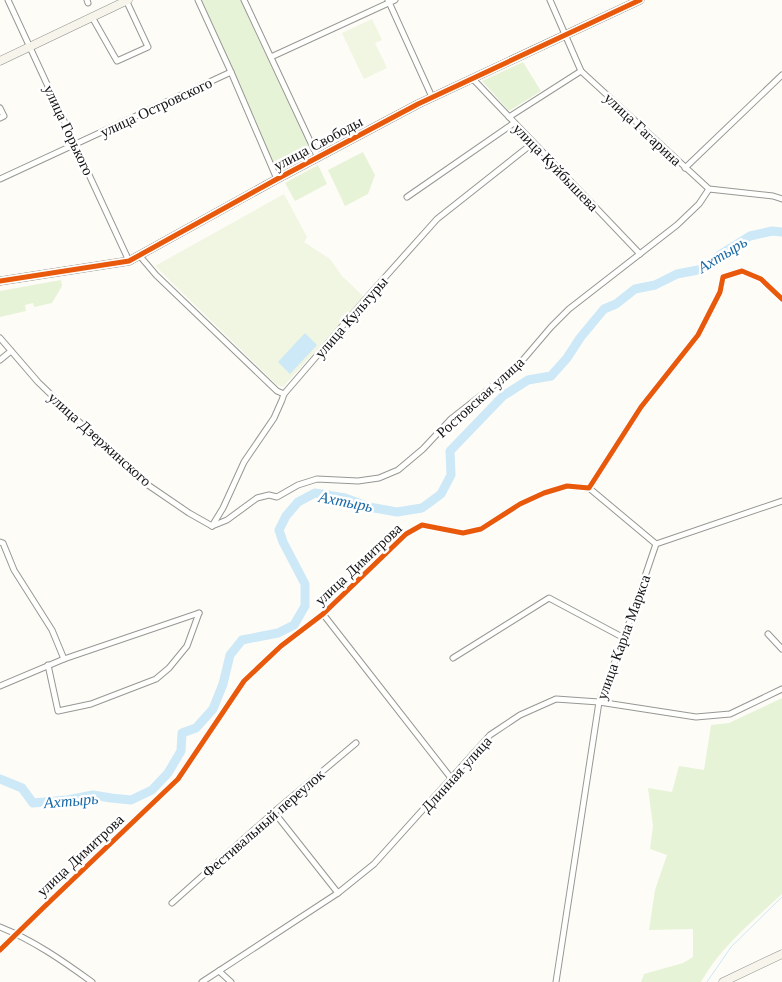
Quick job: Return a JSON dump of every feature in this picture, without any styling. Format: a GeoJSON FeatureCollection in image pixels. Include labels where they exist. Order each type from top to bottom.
{"type":"FeatureCollection","features":[{"type":"Feature","properties":{"kind":"street","name":"улица Горького"},"geometry":{"type":"LineString","coordinates":[[8,0],[129,261]]}},
{"type":"Feature","properties":{"kind":"street"},"geometry":{"type":"LineString","coordinates":[[0,61],[126,0],[148,47],[117,62],[92,17]]}},
{"type":"Feature","properties":{"kind":"street"},"geometry":{"type":"LineString","coordinates":[[198,0],[277,179]]}},
{"type":"Feature","properties":{"kind":"street"},"geometry":{"type":"LineString","coordinates":[[244,0],[318,158]]}},
{"type":"Feature","properties":{"kind":"street","name":"улица Гагарина"},"geometry":{"type":"LineString","coordinates":[[550,0],[581,71],[709,189]]}},
{"type":"Feature","properties":{"kind":"street","name":"улица Свободы"},"geometry":{"type":"LineString","coordinates":[[0,281],[129,261],[277,179],[432,97],[640,0]]}},
{"type":"Feature","properties":{"kind":"street"},"geometry":{"type":"LineString","coordinates":[[271,57],[390,1],[432,97]]}},
{"type":"Feature","properties":{"kind":"street"},"geometry":{"type":"LineString","coordinates":[[509,117],[581,71]]}},
{"type":"Feature","properties":{"kind":"street","name":"улица Островского"},"geometry":{"type":"LineString","coordinates":[[0,178],[231,72]]}},
{"type":"Feature","properties":{"kind":"street"},"geometry":{"type":"LineString","coordinates":[[685,168],[782,75]]}},
{"type":"Feature","properties":{"kind":"street","name":"улица Куйбышева"},"geometry":{"type":"LineString","coordinates":[[472,78],[640,254]]}},
{"type":"Feature","properties":{"kind":"street"},"geometry":{"type":"LineString","coordinates":[[0,108],[4,116],[0,118]]}},
{"type":"Feature","properties":{"kind":"street"},"geometry":{"type":"LineString","coordinates":[[407,197],[514,123]]}},
{"type":"Feature","properties":{"kind":"street","name":"улица Культуры"},"geometry":{"type":"LineString","coordinates":[[212,526],[224,508],[244,462],[274,418],[284,394],[437,219],[533,143]]}},
{"type":"Feature","properties":{"kind":"street"},"geometry":{"type":"LineString","coordinates":[[709,189],[774,196],[782,199]]}},
{"type":"Feature","properties":{"kind":"street","name":"Ростовская улица"},"geometry":{"type":"LineString","coordinates":[[212,526],[227,520],[257,498],[269,494],[277,497],[298,485],[317,479],[358,481],[379,478],[398,470],[423,448],[450,419],[516,368],[569,309],[677,225],[699,204],[709,189]]}},
{"type":"Feature","properties":{"kind":"street"},"geometry":{"type":"LineString","coordinates":[[139,256],[156,275],[277,392],[284,394]]}},
{"type":"Feature","properties":{"kind":"street"},"geometry":{"type":"LineString","coordinates":[[782,299],[761,279],[742,271],[723,277],[720,292],[698,336],[641,407],[588,488],[656,544],[782,501]]}},
{"type":"Feature","properties":{"kind":"street","name":"улица Дзержинского"},"geometry":{"type":"LineString","coordinates":[[0,338],[38,382],[148,485],[212,526]]}},
{"type":"Feature","properties":{"kind":"street"},"geometry":{"type":"LineString","coordinates":[[0,360],[11,351]]}},
{"type":"Feature","properties":{"kind":"street","name":"улица Димитрова"},"geometry":{"type":"LineString","coordinates":[[0,950],[178,780],[244,680],[281,646],[323,614],[406,534],[422,525],[463,534],[481,529],[520,504],[544,493],[567,486],[588,488]]}},
{"type":"Feature","properties":{"kind":"street"},"geometry":{"type":"LineString","coordinates":[[0,542],[14,570],[52,630],[64,659]]}},
{"type":"Feature","properties":{"kind":"street","name":"улица Карла Маркса"},"geometry":{"type":"LineString","coordinates":[[556,982],[599,702],[624,638],[656,544]]}},
{"type":"Feature","properties":{"kind":"street"},"geometry":{"type":"LineString","coordinates":[[453,658],[549,598],[624,638]]}},
{"type":"Feature","properties":{"kind":"street"},"geometry":{"type":"LineString","coordinates":[[0,686],[48,665],[64,659],[199,613],[187,646],[169,668],[156,679],[91,704],[58,711],[48,665]]}},
{"type":"Feature","properties":{"kind":"street"},"geometry":{"type":"LineString","coordinates":[[323,614],[451,778]]}},
{"type":"Feature","properties":{"kind":"street"},"geometry":{"type":"LineString","coordinates":[[768,634],[782,649]]}},
{"type":"Feature","properties":{"kind":"street","name":"Длинная улица"},"geometry":{"type":"LineString","coordinates":[[202,982],[338,892],[374,864],[490,735],[520,715],[556,700],[599,702],[696,718],[730,714],[782,689]]}},
{"type":"Feature","properties":{"kind":"street","name":"Фестивальный переулок"},"geometry":{"type":"LineString","coordinates":[[172,903],[274,812],[356,743]]}},
{"type":"Feature","properties":{"kind":"street"},"geometry":{"type":"LineString","coordinates":[[274,812],[338,892]]}},
{"type":"Feature","properties":{"kind":"street"},"geometry":{"type":"LineString","coordinates":[[0,927],[17,934],[92,982]]}},
{"type":"Feature","properties":{"kind":"street"},"geometry":{"type":"LineString","coordinates":[[723,982],[782,954]]}},
{"type":"Feature","properties":{"kind":"street"},"geometry":{"type":"LineString","coordinates":[[219,970],[231,982]]}},
{"type":"Feature","properties":{"kind":"green space"},"geometry":{"type":"Polygon","coordinates":[[[200,0],[241,0],[309,145],[273,162],[200,0]]]}},
{"type":"Feature","properties":{"kind":"green space"},"geometry":{"type":"Polygon","coordinates":[[[372,19],[382,40],[375,43],[387,68],[364,79],[342,33],[372,19]]]}},
{"type":"Feature","properties":{"kind":"green space"},"geometry":{"type":"Polygon","coordinates":[[[523,62],[541,91],[509,111],[482,81],[523,62]]]}},
{"type":"Feature","properties":{"kind":"green space"},"geometry":{"type":"Polygon","coordinates":[[[363,152],[375,175],[368,194],[345,206],[328,170],[363,152]]]}},
{"type":"Feature","properties":{"kind":"green space"},"geometry":{"type":"Polygon","coordinates":[[[318,165],[327,184],[295,201],[285,183],[318,165]]]}},
{"type":"Feature","properties":{"kind":"green space"},"geometry":{"type":"Polygon","coordinates":[[[284,194],[307,237],[304,242],[330,259],[342,276],[364,297],[283,387],[277,385],[155,266],[284,194]]]}},
{"type":"Feature","properties":{"kind":"green space"},"geometry":{"type":"Polygon","coordinates":[[[61,280],[62,286],[52,303],[34,307],[33,303],[25,305],[26,311],[0,317],[0,291],[61,280]]]}},
{"type":"Feature","properties":{"kind":"green space"},"geometry":{"type":"Polygon","coordinates":[[[782,698],[782,894],[727,946],[701,982],[641,982],[644,974],[683,963],[693,957],[693,929],[649,930],[655,890],[667,855],[650,849],[653,826],[648,788],[672,792],[679,766],[704,770],[711,725],[729,723],[782,698]]]}},
{"type":"Feature","properties":{"kind":"water"},"geometry":{"type":"Polygon","coordinates":[[[305,333],[317,345],[290,374],[278,362],[305,333]]]}},
{"type":"Feature","properties":{"kind":"waterway","name":"Ахтырь"},"geometry":{"type":"LineString","coordinates":[[0,779],[22,788],[33,803],[67,800],[93,795],[131,800],[152,790],[168,773],[181,751],[182,733],[196,728],[213,709],[223,684],[230,655],[242,640],[278,633],[294,625],[305,606],[305,584],[283,542],[279,530],[286,516],[298,502],[315,493],[345,498],[369,507],[397,512],[422,508],[441,494],[451,475],[450,451],[503,396],[528,380],[551,376],[604,309],[616,304],[635,289],[655,285],[677,274],[703,269],[721,254],[750,236],[772,231],[782,232]]}},
{"type":"Feature","properties":{"kind":"waterway"},"geometry":{"type":"LineString","coordinates":[[707,982],[731,947],[782,897]]}},
{"type":"Feature","properties":{"kind":"cycle path"},"geometry":{"type":"LineString","coordinates":[[0,281],[129,261],[418,104],[640,0]]}},
{"type":"Feature","properties":{"kind":"cycle path"},"geometry":{"type":"LineString","coordinates":[[0,950],[178,779],[244,681],[281,646],[323,614],[406,534],[422,525],[463,533],[481,529],[520,504],[544,493],[567,486],[589,488],[641,407],[698,335],[720,292],[723,277],[742,271],[761,279],[782,299]]}}]}
